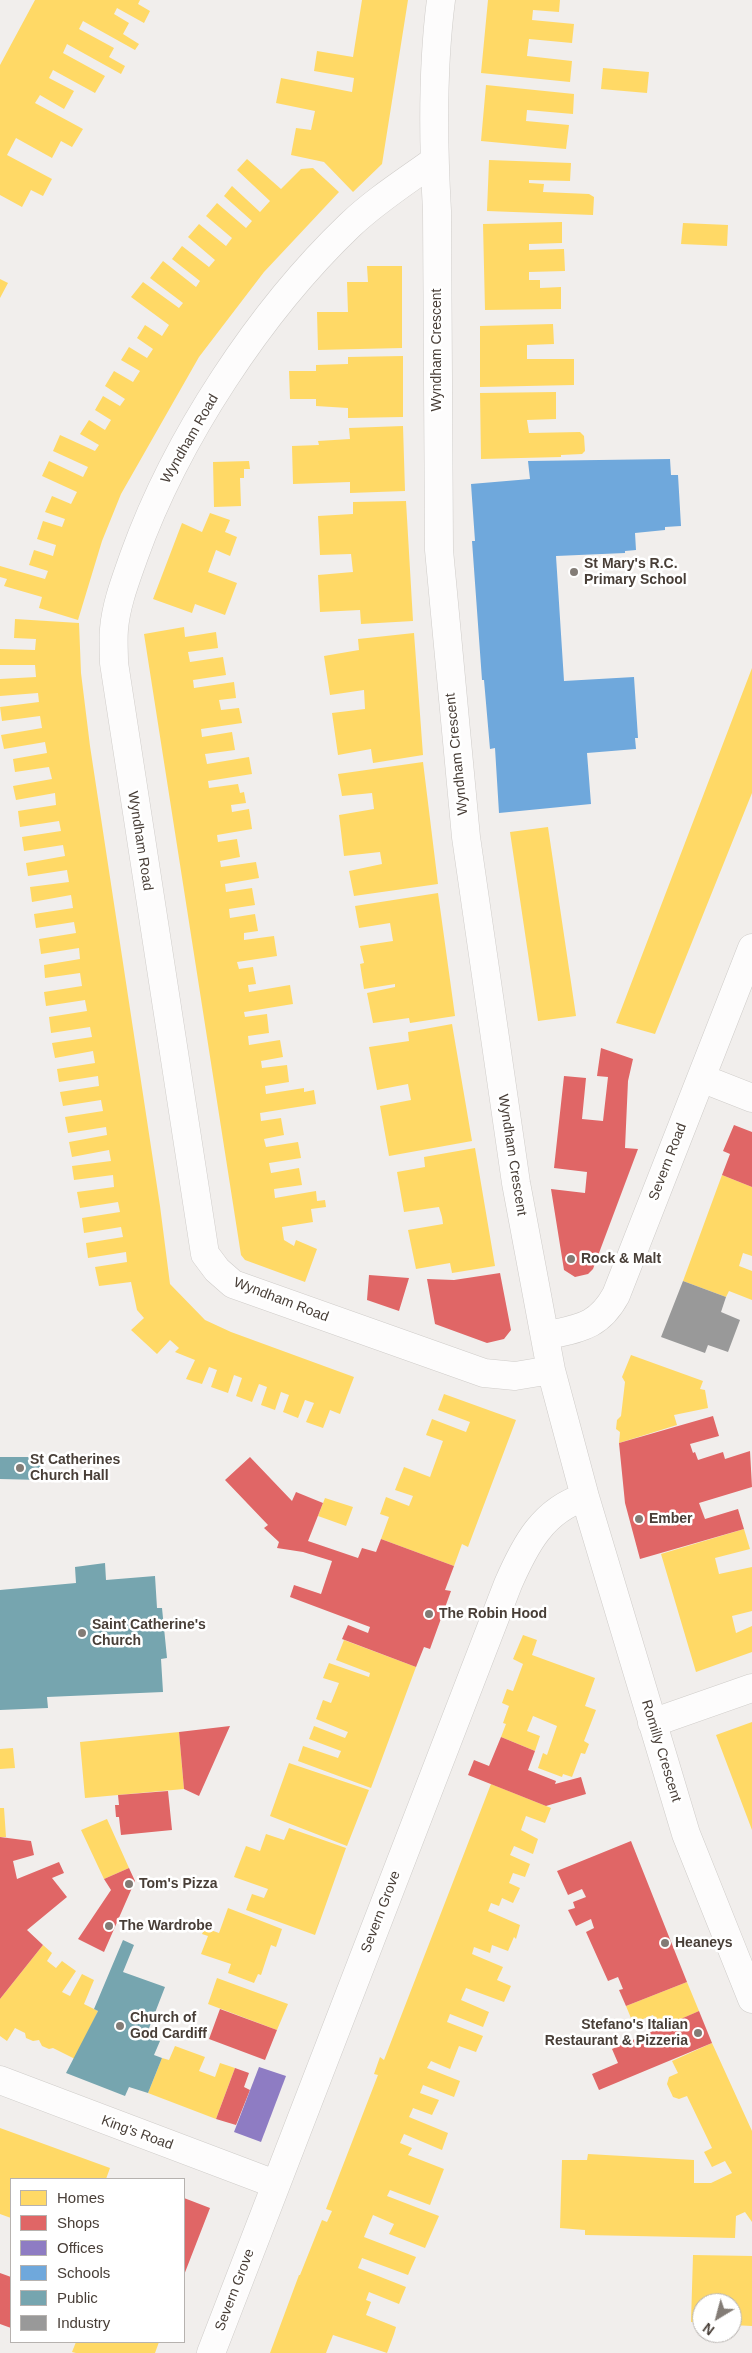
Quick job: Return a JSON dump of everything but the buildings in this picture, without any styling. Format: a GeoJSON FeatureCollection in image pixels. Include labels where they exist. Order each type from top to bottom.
{"type":"FeatureCollection","features":[{"type":"Feature","properties":{"kind":"street","name":"Wyndham Crescent"},"geometry":{"type":"LineString","coordinates":[[441,0],[436,54],[434,162],[438,211],[439,550],[454,728],[466,838],[516,1183],[552,1370],[585,1497]]}},
{"type":"Feature","properties":{"kind":"street","name":"Wyndham Road"},"geometry":{"type":"LineString","coordinates":[[434,162],[374,203],[349,226],[306,272],[264,323],[222,385],[192,433],[164,484],[141,536],[120,598],[114,628],[114,663],[204,1254],[217,1270],[233,1284],[484,1373],[514,1376],[552,1370]]}},
{"type":"Feature","properties":{"kind":"street","name":"Severn Road"},"geometry":{"type":"LineString","coordinates":[[545,1336],[582,1328],[595,1322],[608,1310],[616,1295],[752,948]]}},
{"type":"Feature","properties":{"kind":"street"},"geometry":{"type":"LineString","coordinates":[[701,1078],[752,1098]]}},
{"type":"Feature","properties":{"kind":"street","name":"Romilly Crescent"},"geometry":{"type":"LineString","coordinates":[[585,1497],[686,1834],[752,1999]]}},
{"type":"Feature","properties":{"kind":"street","name":"Severn Grove"},"geometry":{"type":"LineString","coordinates":[[211,2353],[514,1570],[532,1538],[548,1517],[567,1503],[585,1497]]}},
{"type":"Feature","properties":{"kind":"street"},"geometry":{"type":"LineString","coordinates":[[652,1723],[752,1688]]}},
{"type":"Feature","properties":{"kind":"street","name":"King's Road"},"geometry":{"type":"LineString","coordinates":[[0,2080],[275,2184]]}},
{"type":"Feature","properties":{"kind":"place","name":"St Mary's R.C. Primary School"},"geometry":{"type":"Point","coordinates":[574,572]}},
{"type":"Feature","properties":{"kind":"place","name":"Rock & Malt"},"geometry":{"type":"Point","coordinates":[571,1259]}},
{"type":"Feature","properties":{"kind":"place","name":"St Catherines Church Hall"},"geometry":{"type":"Point","coordinates":[20,1468]}},
{"type":"Feature","properties":{"kind":"place","name":"Ember"},"geometry":{"type":"Point","coordinates":[639,1519]}},
{"type":"Feature","properties":{"kind":"place","name":"The Robin Hood"},"geometry":{"type":"Point","coordinates":[429,1614]}},
{"type":"Feature","properties":{"kind":"place","name":"Saint Catherine's Church"},"geometry":{"type":"Point","coordinates":[82,1633]}},
{"type":"Feature","properties":{"kind":"place","name":"Tom's Pizza"},"geometry":{"type":"Point","coordinates":[129,1884]}},
{"type":"Feature","properties":{"kind":"place","name":"The Wardrobe"},"geometry":{"type":"Point","coordinates":[109,1926]}},
{"type":"Feature","properties":{"kind":"place","name":"Heaneys"},"geometry":{"type":"Point","coordinates":[665,1943]}},
{"type":"Feature","properties":{"kind":"place","name":"Church of God Cardiff"},"geometry":{"type":"Point","coordinates":[120,2026]}},
{"type":"Feature","properties":{"kind":"place","name":"Stefano's Italian Restaurant & Pizzeria"},"geometry":{"type":"Point","coordinates":[698,2033]}}]}
